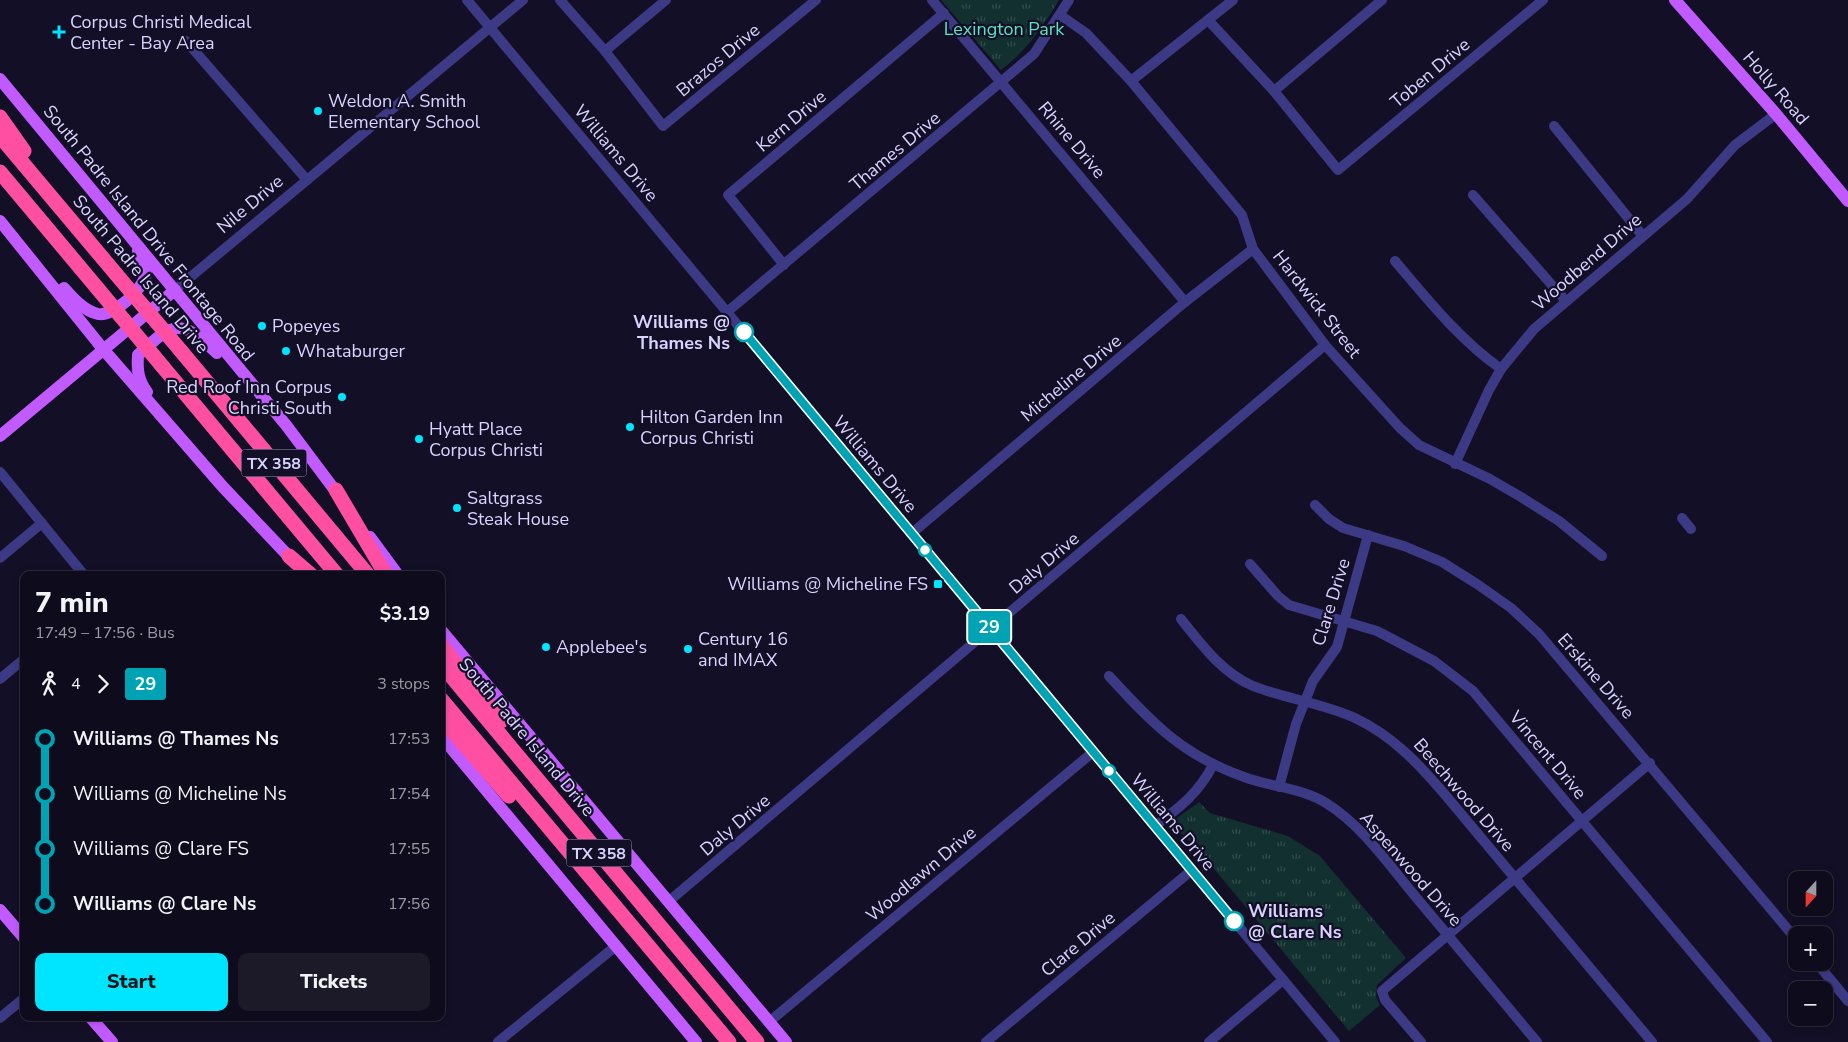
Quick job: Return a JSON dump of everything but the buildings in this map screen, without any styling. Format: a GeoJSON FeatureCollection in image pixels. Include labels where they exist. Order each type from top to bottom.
{"type":"FeatureCollection","features":[{"type":"Feature","properties":{"kind":"highway"},"geometry":{"type":"LineString","coordinates":[[0,117],[28,156],[49,194]]}},
{"type":"Feature","properties":{"kind":"highway","name":"South Padre Island Drive"},"geometry":{"type":"LineString","coordinates":[[0,136],[365,571]]}},
{"type":"Feature","properties":{"kind":"highway","name":"TX 358"},"geometry":{"type":"LineString","coordinates":[[0,172],[334,571]]}},
{"type":"Feature","properties":{"kind":"highway"},"geometry":{"type":"LineString","coordinates":[[0,186],[98,290]]}},
{"type":"Feature","properties":{"kind":"highway"},"geometry":{"type":"LineString","coordinates":[[336,490],[384,571]]}},
{"type":"Feature","properties":{"kind":"highway"},"geometry":{"type":"LineString","coordinates":[[290,556],[307,571]]}},
{"type":"Feature","properties":{"kind":"highway"},"geometry":{"type":"LineString","coordinates":[[445,649],[520,745],[563,810]]}},
{"type":"Feature","properties":{"kind":"highway","name":"South Padre Island Drive"},"geometry":{"type":"LineString","coordinates":[[445,669],[757,1042]]}},
{"type":"Feature","properties":{"kind":"highway","name":"TX 358"},"geometry":{"type":"LineString","coordinates":[[445,704],[729,1042]]}},
{"type":"Feature","properties":{"kind":"highway"},"geometry":{"type":"LineString","coordinates":[[445,723],[543,835],[597,886]]}},
{"type":"Feature","properties":{"kind":"main road","name":"Holly Road"},"geometry":{"type":"LineString","coordinates":[[1675,0],[1776,114],[1848,201]]}},
{"type":"Feature","properties":{"kind":"main road","name":"South Padre Island Drive Frontage Road"},"geometry":{"type":"LineString","coordinates":[[0,78],[292,433],[395,571]]}},
{"type":"Feature","properties":{"kind":"main road"},"geometry":{"type":"LineString","coordinates":[[0,221],[103,349],[171,428],[302,571]]}},
{"type":"Feature","properties":{"kind":"main road"},"geometry":{"type":"LineString","coordinates":[[9,233],[81,306],[97,314],[106,314],[121,306],[142,285],[146,272],[128,232]]}},
{"type":"Feature","properties":{"kind":"main road","name":"Nile Drive"},"geometry":{"type":"LineString","coordinates":[[0,436],[175,290]]}},
{"type":"Feature","properties":{"kind":"main road"},"geometry":{"type":"LineString","coordinates":[[171,428],[140,383],[137,368],[138,355],[170,329],[177,326],[198,336],[245,378]]}},
{"type":"Feature","properties":{"kind":"main road"},"geometry":{"type":"LineString","coordinates":[[445,635],[786,1042]]}},
{"type":"Feature","properties":{"kind":"main road"},"geometry":{"type":"LineString","coordinates":[[445,741],[696,1042]]}},
{"type":"Feature","properties":{"kind":"main road"},"geometry":{"type":"LineString","coordinates":[[0,910],[20,933]]}},
{"type":"Feature","properties":{"kind":"main road"},"geometry":{"type":"LineString","coordinates":[[94,1021],[112,1042]]}},
{"type":"Feature","properties":{"kind":"street","name":"Williams Drive"},"geometry":{"type":"LineString","coordinates":[[467,0],[1335,1042]]}},
{"type":"Feature","properties":{"kind":"street","name":"Nile Drive"},"geometry":{"type":"LineString","coordinates":[[175,290],[523,0]]}},
{"type":"Feature","properties":{"kind":"street"},"geometry":{"type":"LineString","coordinates":[[560,0],[605,52],[666,0]]}},
{"type":"Feature","properties":{"kind":"street","name":"Brazos Drive"},"geometry":{"type":"LineString","coordinates":[[605,52],[664,126],[816,0]]}},
{"type":"Feature","properties":{"kind":"street","name":"Rhine Drive"},"geometry":{"type":"LineString","coordinates":[[932,0],[1003,82],[1185,302]]}},
{"type":"Feature","properties":{"kind":"street","name":"Thames Drive"},"geometry":{"type":"LineString","coordinates":[[727,312],[1034,54],[1069,0]]}},
{"type":"Feature","properties":{"kind":"street"},"geometry":{"type":"LineString","coordinates":[[1131,82],[1233,0]]}},
{"type":"Feature","properties":{"kind":"street"},"geometry":{"type":"LineString","coordinates":[[1209,21],[1274,91],[1382,0]]}},
{"type":"Feature","properties":{"kind":"street","name":"Toben Drive"},"geometry":{"type":"LineString","coordinates":[[1274,91],[1338,170],[1543,0]]}},
{"type":"Feature","properties":{"kind":"street","name":"Kern Drive"},"geometry":{"type":"LineString","coordinates":[[784,265],[728,196],[944,13]]}},
{"type":"Feature","properties":{"kind":"street","name":"Hardwick Street"},"geometry":{"type":"LineString","coordinates":[[1060,15],[1086,32],[1131,82],[1242,215],[1253,249],[1325,345],[1400,428],[1419,445],[1490,479],[1521,497],[1558,521],[1602,556]]}},
{"type":"Feature","properties":{"kind":"street"},"geometry":{"type":"LineString","coordinates":[[186,41],[307,180]]}},
{"type":"Feature","properties":{"kind":"street","name":"Woodbend Drive"},"geometry":{"type":"LineString","coordinates":[[1456,464],[1478,412],[1501,369],[1534,329],[1565,300],[1687,199],[1735,145],[1776,114]]}},
{"type":"Feature","properties":{"kind":"street"},"geometry":{"type":"LineString","coordinates":[[1554,126],[1642,235]]}},
{"type":"Feature","properties":{"kind":"street"},"geometry":{"type":"LineString","coordinates":[[1473,195],[1565,300]]}},
{"type":"Feature","properties":{"kind":"street","name":"Micheline Drive"},"geometry":{"type":"LineString","coordinates":[[912,534],[1185,302],[1253,249]]}},
{"type":"Feature","properties":{"kind":"street"},"geometry":{"type":"LineString","coordinates":[[1395,260],[1449,326],[1468,344],[1501,369]]}},
{"type":"Feature","properties":{"kind":"street","name":"Daly Drive"},"geometry":{"type":"LineString","coordinates":[[668,902],[1325,345]]}},
{"type":"Feature","properties":{"kind":"street"},"geometry":{"type":"LineString","coordinates":[[0,472],[81,571]]}},
{"type":"Feature","properties":{"kind":"street","name":"Erskine Drive"},"geometry":{"type":"LineString","coordinates":[[1316,505],[1330,519],[1343,528],[1404,546],[1442,562],[1478,584],[1511,608],[1539,634],[1650,763],[1788,929]]}},
{"type":"Feature","properties":{"kind":"street"},"geometry":{"type":"LineString","coordinates":[[1682,518],[1691,529]]}},
{"type":"Feature","properties":{"kind":"street"},"geometry":{"type":"LineString","coordinates":[[0,558],[42,523]]}},
{"type":"Feature","properties":{"kind":"street","name":"Clare Drive"},"geometry":{"type":"LineString","coordinates":[[1279,787],[1313,681],[1337,647],[1368,535]]}},
{"type":"Feature","properties":{"kind":"street","name":"Vincent Drive"},"geometry":{"type":"LineString","coordinates":[[1250,564],[1278,596],[1289,605],[1377,630],[1434,661],[1473,690],[1767,1042]]}},
{"type":"Feature","properties":{"kind":"street","name":"Beechwood Drive"},"geometry":{"type":"LineString","coordinates":[[1181,618],[1205,649],[1226,669],[1251,685],[1354,718],[1399,746],[1420,765],[1652,1042]]}},
{"type":"Feature","properties":{"kind":"street"},"geometry":{"type":"LineString","coordinates":[[0,679],[20,662]]}},
{"type":"Feature","properties":{"kind":"street","name":"Aspenwood Drive"},"geometry":{"type":"LineString","coordinates":[[1109,676],[1172,740],[1213,765],[1279,787],[1305,793],[1346,818],[1372,845],[1537,1042]]}},
{"type":"Feature","properties":{"kind":"street","name":"Woodlawn Drive"},"geometry":{"type":"LineString","coordinates":[[769,1022],[1093,752]]}},
{"type":"Feature","properties":{"kind":"street"},"geometry":{"type":"LineString","coordinates":[[1421,1042],[1385,1000],[1382,990],[1650,763]]}},
{"type":"Feature","properties":{"kind":"street"},"geometry":{"type":"LineString","coordinates":[[1155,826],[1194,795],[1203,784],[1213,765]]}},
{"type":"Feature","properties":{"kind":"street","name":"Clare Drive"},"geometry":{"type":"LineString","coordinates":[[986,1042],[1192,870]]}},
{"type":"Feature","properties":{"kind":"street"},"geometry":{"type":"LineString","coordinates":[[498,1042],[616,946]]}},
{"type":"Feature","properties":{"kind":"street"},"geometry":{"type":"LineString","coordinates":[[1823,971],[1848,1001]]}},
{"type":"Feature","properties":{"kind":"street"},"geometry":{"type":"LineString","coordinates":[[1209,1042],[1283,980]]}},
{"type":"Feature","properties":{"kind":"street"},"geometry":{"type":"LineString","coordinates":[[0,1018],[20,1001]]}},
{"type":"Feature","properties":{"kind":"green space","name":"Lexington Park"},"geometry":{"type":"Polygon","coordinates":[[[941,0],[1059,0],[1033,38],[1001,70],[941,0]]]}},
{"type":"Feature","properties":{"kind":"green space"},"geometry":{"type":"Polygon","coordinates":[[[1199,802],[1210,813],[1288,836],[1320,856],[1406,958],[1377,985],[1376,997],[1380,1005],[1349,1031],[1195,846],[1170,823],[1199,802]]]}},
{"type":"Feature","properties":{"kind":"bus line","name":"29"},"geometry":{"type":"LineString","coordinates":[[744,332],[1234,921]]}},
{"type":"Feature","properties":{"kind":"place","name":"Corpus Christi Medical Center - Bay Area"},"geometry":{"type":"Point","coordinates":[59,32]}},
{"type":"Feature","properties":{"kind":"place","name":"Weldon A. Smith Elementary School"},"geometry":{"type":"Point","coordinates":[318,111]}},
{"type":"Feature","properties":{"kind":"place","name":"Popeyes"},"geometry":{"type":"Point","coordinates":[262,326]}},
{"type":"Feature","properties":{"kind":"place","name":"Williams @ Thames Ns"},"geometry":{"type":"Point","coordinates":[744,332]}},
{"type":"Feature","properties":{"kind":"place","name":"Whataburger"},"geometry":{"type":"Point","coordinates":[286,351]}},
{"type":"Feature","properties":{"kind":"place","name":"Red Roof Inn Corpus Christi South"},"geometry":{"type":"Point","coordinates":[342,397]}},
{"type":"Feature","properties":{"kind":"place","name":"Hilton Garden Inn Corpus Christi"},"geometry":{"type":"Point","coordinates":[630,427]}},
{"type":"Feature","properties":{"kind":"place","name":"Hyatt Place Corpus Christi"},"geometry":{"type":"Point","coordinates":[419,439]}},
{"type":"Feature","properties":{"kind":"place","name":"Saltgrass Steak House"},"geometry":{"type":"Point","coordinates":[457,508]}},
{"type":"Feature","properties":{"kind":"place","name":"Williams @ Micheline FS"},"geometry":{"type":"Point","coordinates":[938,584]}},
{"type":"Feature","properties":{"kind":"place","name":"Applebee's"},"geometry":{"type":"Point","coordinates":[546,647]}},
{"type":"Feature","properties":{"kind":"place","name":"Century 16 and IMAX"},"geometry":{"type":"Point","coordinates":[688,649]}},
{"type":"Feature","properties":{"kind":"place","name":"Williams @ Clare Ns"},"geometry":{"type":"Point","coordinates":[1234,921]}}]}
